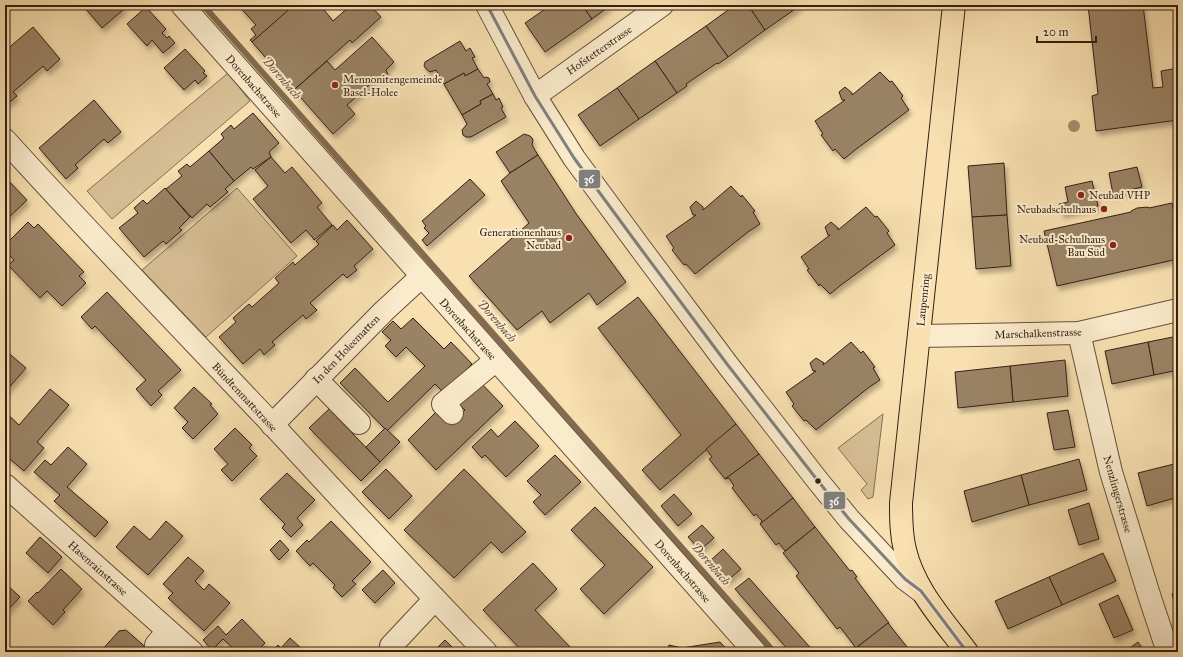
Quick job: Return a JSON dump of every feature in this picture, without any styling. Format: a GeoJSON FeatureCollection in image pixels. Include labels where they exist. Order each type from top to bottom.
{"type":"FeatureCollection","features":[{"type":"Feature","properties":{"kind":"main road","name":"Laupenring"},"geometry":{"type":"LineString","coordinates":[[954,5],[901,503],[901,526],[905,550],[911,570],[921,591],[967,652]]}},
{"type":"Feature","properties":{"kind":"street","name":"Dorenbachstrasse"},"geometry":{"type":"LineString","coordinates":[[182,5],[754,652]]}},
{"type":"Feature","properties":{"kind":"street"},"geometry":{"type":"LineString","coordinates":[[487,5],[535,96],[574,158],[636,243],[808,469],[849,519],[905,580],[921,591]]}},
{"type":"Feature","properties":{"kind":"street","name":"Hofstetterstrasse"},"geometry":{"type":"LineString","coordinates":[[535,96],[662,5]]}},
{"type":"Feature","properties":{"kind":"street","name":"Bündtenmattstrasse"},"geometry":{"type":"LineString","coordinates":[[5,140],[88,232],[486,652]]}},
{"type":"Feature","properties":{"kind":"street","name":"In den Holeematten"},"geometry":{"type":"LineString","coordinates":[[272,425],[384,311],[422,276]]}},
{"type":"Feature","properties":{"kind":"street","name":"Marschalkenstrasse"},"geometry":{"type":"LineString","coordinates":[[919,336],[1079,333],[1178,310]]}},
{"type":"Feature","properties":{"kind":"street","name":"Nenzlingerstrasse"},"geometry":{"type":"LineString","coordinates":[[1079,333],[1111,472],[1168,652]]}},
{"type":"Feature","properties":{"kind":"street"},"geometry":{"type":"LineString","coordinates":[[452,413],[443,404],[496,360]]}},
{"type":"Feature","properties":{"kind":"street"},"geometry":{"type":"LineString","coordinates":[[316,379],[359,423]]}},
{"type":"Feature","properties":{"kind":"street","name":"Hasenrainstrasse"},"geometry":{"type":"LineString","coordinates":[[5,485],[162,638],[192,652]]}},
{"type":"Feature","properties":{"kind":"street"},"geometry":{"type":"LineString","coordinates":[[391,646],[435,599]]}},
{"type":"Feature","properties":{"kind":"shaded area"},"geometry":{"type":"Polygon","coordinates":[[[228,73],[250,101],[112,219],[87,191],[228,73]]]}},
{"type":"Feature","properties":{"kind":"shaded area"},"geometry":{"type":"Polygon","coordinates":[[[237,188],[297,256],[206,337],[142,270],[237,188]]]}},
{"type":"Feature","properties":{"kind":"shaded area"},"geometry":{"type":"Polygon","coordinates":[[[883,414],[873,497],[868,499],[861,490],[867,484],[838,448],[883,414]]]}},
{"type":"Feature","properties":{"kind":"building"},"geometry":{"type":"Polygon","coordinates":[[[86,5],[126,5],[122,9],[123,10],[102,28],[84,7],[86,5]]]}},
{"type":"Feature","properties":{"kind":"building"},"geometry":{"type":"Polygon","coordinates":[[[238,5],[283,5],[288,11],[252,42],[250,40],[256,35],[251,29],[256,25],[238,5]]]}},
{"type":"Feature","properties":{"kind":"building"},"geometry":{"type":"Polygon","coordinates":[[[294,5],[320,5],[333,21],[351,5],[370,5],[381,17],[352,43],[350,40],[294,90],[252,42],[294,5]]]}},
{"type":"Feature","properties":{"kind":"building"},"geometry":{"type":"Polygon","coordinates":[[[551,5],[582,5],[592,19],[545,52],[525,23],[551,5]]]}},
{"type":"Feature","properties":{"kind":"building"},"geometry":{"type":"Polygon","coordinates":[[[582,5],[611,5],[592,19],[582,5]]]}},
{"type":"Feature","properties":{"kind":"building"},"geometry":{"type":"Polygon","coordinates":[[[735,5],[748,5],[765,30],[728,57],[706,26],[735,5]]]}},
{"type":"Feature","properties":{"kind":"building"},"geometry":{"type":"Polygon","coordinates":[[[748,5],[801,5],[765,30],[748,5]]]}},
{"type":"Feature","properties":{"kind":"building"},"geometry":{"type":"Polygon","coordinates":[[[1088,5],[1143,5],[1153,88],[1163,87],[1161,71],[1178,68],[1178,120],[1096,131],[1092,96],[1098,94],[1088,5]]]}},
{"type":"Feature","properties":{"kind":"building"},"geometry":{"type":"Polygon","coordinates":[[[146,7],[166,29],[162,33],[167,38],[169,36],[175,43],[163,53],[152,40],[147,46],[127,24],[146,7]]]}},
{"type":"Feature","properties":{"kind":"building"},"geometry":{"type":"Polygon","coordinates":[[[706,26],[728,57],[686,84],[687,86],[677,93],[655,61],[706,26]]]}},
{"type":"Feature","properties":{"kind":"building"},"geometry":{"type":"Polygon","coordinates":[[[33,27],[60,59],[47,71],[43,66],[13,92],[17,96],[5,106],[5,51],[33,27]]]}},
{"type":"Feature","properties":{"kind":"building","name":"Mennonitengemeinde Basel-Holee"},"geometry":{"type":"Polygon","coordinates":[[[372,37],[394,62],[386,70],[388,75],[386,78],[381,79],[378,77],[347,105],[355,114],[333,134],[294,90],[327,61],[335,70],[372,37]]]}},
{"type":"Feature","properties":{"kind":"building"},"geometry":{"type":"Polygon","coordinates":[[[460,41],[466,51],[470,48],[475,57],[472,58],[478,69],[465,76],[464,73],[444,84],[436,70],[430,72],[426,69],[424,66],[425,62],[460,41]]]}},
{"type":"Feature","properties":{"kind":"building"},"geometry":{"type":"Polygon","coordinates":[[[185,49],[205,71],[203,73],[207,76],[198,84],[195,80],[184,90],[164,68],[185,49]]]}},
{"type":"Feature","properties":{"kind":"building"},"geometry":{"type":"Polygon","coordinates":[[[655,61],[677,93],[639,119],[617,88],[655,61]]]}},
{"type":"Feature","properties":{"kind":"building"},"geometry":{"type":"Polygon","coordinates":[[[478,69],[484,78],[489,78],[490,82],[487,84],[493,94],[480,101],[481,104],[462,115],[444,84],[464,73],[465,76],[478,69]]]}},
{"type":"Feature","properties":{"kind":"building"},"geometry":{"type":"Polygon","coordinates":[[[880,72],[890,82],[892,81],[903,96],[901,98],[909,110],[844,159],[835,149],[833,151],[821,135],[823,134],[815,121],[845,100],[842,100],[839,92],[845,87],[852,93],[852,95],[880,72]]]}},
{"type":"Feature","properties":{"kind":"building"},"geometry":{"type":"Polygon","coordinates":[[[617,88],[639,119],[600,146],[578,115],[617,88]]]}},
{"type":"Feature","properties":{"kind":"building"},"geometry":{"type":"Polygon","coordinates":[[[493,94],[496,100],[499,98],[503,107],[501,108],[506,117],[471,137],[466,137],[463,135],[462,130],[467,124],[462,115],[481,104],[480,101],[493,94]]]}},
{"type":"Feature","properties":{"kind":"building"},"geometry":{"type":"Polygon","coordinates":[[[94,100],[121,132],[108,143],[104,139],[75,165],[78,168],[66,179],[39,148],[94,100]]]}},
{"type":"Feature","properties":{"kind":"building"},"geometry":{"type":"Polygon","coordinates":[[[253,113],[279,143],[269,152],[271,157],[253,169],[251,167],[234,181],[209,151],[224,138],[221,134],[231,125],[234,129],[253,113]]]}},
{"type":"Feature","properties":{"kind":"building"},"geometry":{"type":"Polygon","coordinates":[[[524,134],[532,138],[532,145],[538,155],[510,173],[496,152],[524,134]]]}},
{"type":"Feature","properties":{"kind":"building"},"geometry":{"type":"Polygon","coordinates":[[[209,151],[234,181],[225,189],[228,192],[210,207],[207,204],[192,218],[166,189],[182,176],[178,171],[187,164],[190,167],[209,151]]]}},
{"type":"Feature","properties":{"kind":"building"},"geometry":{"type":"Polygon","coordinates":[[[538,155],[577,215],[626,282],[597,305],[589,293],[550,323],[542,311],[517,330],[469,276],[529,223],[501,181],[510,173],[538,155]]]}},
{"type":"Feature","properties":{"kind":"building"},"geometry":{"type":"Polygon","coordinates":[[[271,157],[285,173],[292,167],[322,203],[317,207],[332,225],[314,240],[306,230],[291,243],[253,199],[268,186],[255,170],[271,157]]]}},
{"type":"Feature","properties":{"kind":"building"},"geometry":{"type":"Polygon","coordinates":[[[1004,163],[1007,215],[972,217],[968,166],[1004,163]]]}},
{"type":"Feature","properties":{"kind":"building"},"geometry":{"type":"Polygon","coordinates":[[[1137,167],[1142,187],[1113,194],[1109,173],[1137,167]]]}},
{"type":"Feature","properties":{"kind":"building"},"geometry":{"type":"Polygon","coordinates":[[[5,177],[27,200],[5,221],[5,177]]]}},
{"type":"Feature","properties":{"kind":"building"},"geometry":{"type":"Polygon","coordinates":[[[470,179],[485,195],[427,246],[422,240],[429,233],[424,228],[426,226],[422,221],[470,179]]]}},
{"type":"Feature","properties":{"kind":"building","name":"Neubad VHP"},"geometry":{"type":"Polygon","coordinates":[[[1092,181],[1098,206],[1062,214],[1059,204],[1068,202],[1065,187],[1092,181]]]}},
{"type":"Feature","properties":{"kind":"building"},"geometry":{"type":"Polygon","coordinates":[[[731,186],[741,197],[742,195],[755,211],[753,212],[760,224],[695,274],[686,264],[684,265],[672,250],[674,248],[666,236],[696,215],[693,215],[690,207],[696,201],[703,207],[703,210],[731,186]]]}},
{"type":"Feature","properties":{"kind":"building"},"geometry":{"type":"Polygon","coordinates":[[[165,188],[190,217],[179,228],[182,230],[166,244],[163,241],[144,257],[119,228],[138,213],[134,208],[143,200],[147,204],[165,188]]]}},
{"type":"Feature","properties":{"kind":"building","name":"Neubad-Schulhaus Bau Süd"},"geometry":{"type":"Polygon","coordinates":[[[1172,203],[1175,218],[1178,218],[1178,259],[1057,286],[1044,231],[1131,212],[1137,208],[1149,208],[1172,203]]]}},
{"type":"Feature","properties":{"kind":"building"},"geometry":{"type":"Polygon","coordinates":[[[866,207],[875,217],[877,216],[889,231],[887,233],[895,245],[830,294],[820,284],[819,286],[807,270],[809,269],[801,257],[830,235],[828,235],[825,227],[831,222],[838,228],[838,230],[866,207]]]}},
{"type":"Feature","properties":{"kind":"building"},"geometry":{"type":"Polygon","coordinates":[[[1007,215],[1011,266],[976,269],[972,217],[1007,215]]]}},
{"type":"Feature","properties":{"kind":"building"},"geometry":{"type":"Polygon","coordinates":[[[347,220],[373,249],[354,266],[357,270],[347,278],[343,274],[310,303],[317,310],[306,319],[303,315],[272,342],[275,345],[264,355],[260,349],[243,364],[219,337],[236,322],[233,318],[249,304],[252,307],[279,283],[275,278],[293,262],[295,265],[319,244],[316,241],[333,225],[337,230],[347,220]]]}},
{"type":"Feature","properties":{"kind":"building"},"geometry":{"type":"Polygon","coordinates":[[[28,222],[34,228],[38,224],[84,272],[79,276],[86,283],[62,306],[47,291],[40,298],[8,265],[14,260],[5,250],[5,245],[28,222]]]}},
{"type":"Feature","properties":{"kind":"building"},"geometry":{"type":"Polygon","coordinates":[[[107,292],[181,370],[158,391],[162,395],[151,406],[136,389],[146,380],[95,326],[92,329],[81,317],[107,292]]]}},
{"type":"Feature","properties":{"kind":"building"},"geometry":{"type":"Polygon","coordinates":[[[638,297],[736,424],[660,490],[642,470],[681,435],[598,328],[638,297]]]}},
{"type":"Feature","properties":{"kind":"building"},"geometry":{"type":"Polygon","coordinates":[[[413,318],[444,349],[451,342],[472,364],[459,377],[447,396],[435,384],[387,431],[340,383],[355,368],[388,402],[425,366],[406,347],[396,357],[385,346],[391,340],[382,332],[393,321],[401,329],[413,318]]]}},
{"type":"Feature","properties":{"kind":"building"},"geometry":{"type":"Polygon","coordinates":[[[1178,336],[1178,370],[1154,375],[1148,342],[1178,336]]]}},
{"type":"Feature","properties":{"kind":"building"},"geometry":{"type":"Polygon","coordinates":[[[851,342],[861,353],[863,351],[875,367],[873,368],[880,380],[816,430],[806,420],[804,421],[792,406],[794,404],[786,392],[816,371],[813,371],[810,363],[816,358],[824,363],[823,365],[851,342]]]}},
{"type":"Feature","properties":{"kind":"building"},"geometry":{"type":"Polygon","coordinates":[[[1148,342],[1154,375],[1112,384],[1105,351],[1148,342]]]}},
{"type":"Feature","properties":{"kind":"building"},"geometry":{"type":"Polygon","coordinates":[[[5,350],[26,368],[5,392],[5,350]]]}},
{"type":"Feature","properties":{"kind":"building"},"geometry":{"type":"Polygon","coordinates":[[[1065,360],[1068,396],[1013,402],[1010,366],[1065,360]]]}},
{"type":"Feature","properties":{"kind":"building"},"geometry":{"type":"Polygon","coordinates":[[[1010,366],[1013,402],[958,408],[955,372],[1010,366]]]}},
{"type":"Feature","properties":{"kind":"building"},"geometry":{"type":"Polygon","coordinates":[[[477,379],[503,406],[436,470],[408,440],[438,410],[451,424],[465,410],[459,404],[477,379]]]}},
{"type":"Feature","properties":{"kind":"building"},"geometry":{"type":"Polygon","coordinates":[[[194,387],[212,404],[210,405],[218,414],[193,439],[182,428],[188,422],[174,408],[194,387]]]}},
{"type":"Feature","properties":{"kind":"building"},"geometry":{"type":"Polygon","coordinates":[[[50,389],[69,405],[37,442],[44,448],[24,471],[5,455],[5,412],[19,425],[50,389]]]}},
{"type":"Feature","properties":{"kind":"building"},"geometry":{"type":"Polygon","coordinates":[[[329,409],[380,462],[361,481],[309,428],[329,409]]]}},
{"type":"Feature","properties":{"kind":"building"},"geometry":{"type":"Polygon","coordinates":[[[1068,410],[1075,447],[1054,450],[1047,413],[1068,410]]]}},
{"type":"Feature","properties":{"kind":"building"},"geometry":{"type":"Polygon","coordinates":[[[515,421],[539,446],[506,477],[485,455],[482,458],[472,447],[491,429],[498,437],[515,421]]]}},
{"type":"Feature","properties":{"kind":"building"},"geometry":{"type":"Polygon","coordinates":[[[736,424],[759,454],[725,479],[709,459],[712,457],[706,449],[736,424]]]}},
{"type":"Feature","properties":{"kind":"building"},"geometry":{"type":"Polygon","coordinates":[[[235,428],[252,445],[249,448],[257,456],[232,481],[221,470],[228,464],[214,449],[235,428]]]}},
{"type":"Feature","properties":{"kind":"building"},"geometry":{"type":"Polygon","coordinates":[[[385,428],[400,442],[380,462],[366,447],[385,428]]]}},
{"type":"Feature","properties":{"kind":"building"},"geometry":{"type":"Polygon","coordinates":[[[68,447],[87,464],[67,487],[108,522],[95,537],[54,501],[60,495],[34,472],[45,460],[51,465],[68,447]]]}},
{"type":"Feature","properties":{"kind":"building"},"geometry":{"type":"Polygon","coordinates":[[[759,454],[793,498],[760,524],[762,521],[756,514],[754,516],[732,488],[734,486],[729,478],[725,479],[759,454]]]}},
{"type":"Feature","properties":{"kind":"building"},"geometry":{"type":"Polygon","coordinates":[[[555,455],[581,482],[545,515],[533,502],[541,495],[527,481],[555,455]]]}},
{"type":"Feature","properties":{"kind":"building"},"geometry":{"type":"Polygon","coordinates":[[[1079,459],[1087,490],[1029,505],[1021,475],[1079,459]]]}},
{"type":"Feature","properties":{"kind":"building"},"geometry":{"type":"Polygon","coordinates":[[[1178,463],[1178,497],[1147,506],[1138,473],[1178,463]]]}},
{"type":"Feature","properties":{"kind":"building"},"geometry":{"type":"Polygon","coordinates":[[[386,469],[412,496],[389,519],[362,492],[386,469]]]}},
{"type":"Feature","properties":{"kind":"building"},"geometry":{"type":"Polygon","coordinates":[[[464,469],[526,532],[502,553],[491,542],[454,578],[404,530],[464,469]]]}},
{"type":"Feature","properties":{"kind":"building"},"geometry":{"type":"Polygon","coordinates":[[[287,473],[315,500],[297,518],[303,525],[291,537],[282,528],[285,524],[260,499],[287,473]]]}},
{"type":"Feature","properties":{"kind":"building"},"geometry":{"type":"Polygon","coordinates":[[[1021,475],[1029,505],[972,522],[964,491],[1021,475]]]}},
{"type":"Feature","properties":{"kind":"building"},"geometry":{"type":"Polygon","coordinates":[[[674,494],[692,514],[678,526],[661,506],[674,494]]]}},
{"type":"Feature","properties":{"kind":"building"},"geometry":{"type":"Polygon","coordinates":[[[793,498],[815,527],[785,551],[779,543],[776,545],[760,524],[793,498]]]}},
{"type":"Feature","properties":{"kind":"building"},"geometry":{"type":"Polygon","coordinates":[[[1089,503],[1099,539],[1079,545],[1068,510],[1089,503]]]}},
{"type":"Feature","properties":{"kind":"building"},"geometry":{"type":"Polygon","coordinates":[[[595,507],[653,567],[604,614],[580,589],[605,565],[571,530],[595,507]]]}},
{"type":"Feature","properties":{"kind":"building"},"geometry":{"type":"Polygon","coordinates":[[[166,521],[183,536],[148,575],[116,547],[134,526],[150,540],[166,521]]]}},
{"type":"Feature","properties":{"kind":"building"},"geometry":{"type":"Polygon","coordinates":[[[331,521],[371,562],[352,581],[356,584],[342,597],[333,588],[335,585],[313,563],[310,566],[296,551],[307,540],[309,542],[331,521]]]}},
{"type":"Feature","properties":{"kind":"building"},"geometry":{"type":"Polygon","coordinates":[[[702,525],[714,538],[700,550],[688,537],[702,525]]]}},
{"type":"Feature","properties":{"kind":"building"},"geometry":{"type":"Polygon","coordinates":[[[815,527],[850,571],[852,570],[857,577],[855,578],[889,623],[856,648],[840,627],[837,629],[796,576],[799,573],[783,553],[815,527]]]}},
{"type":"Feature","properties":{"kind":"building"},"geometry":{"type":"Polygon","coordinates":[[[40,537],[62,557],[48,573],[26,553],[40,537]]]}},
{"type":"Feature","properties":{"kind":"building"},"geometry":{"type":"Polygon","coordinates":[[[280,540],[289,550],[279,560],[270,550],[280,540]]]}},
{"type":"Feature","properties":{"kind":"building"},"geometry":{"type":"Polygon","coordinates":[[[723,549],[741,569],[727,581],[710,561],[723,549]]]}},
{"type":"Feature","properties":{"kind":"building"},"geometry":{"type":"Polygon","coordinates":[[[1103,553],[1116,581],[1062,605],[1049,577],[1103,553]]]}},
{"type":"Feature","properties":{"kind":"building"},"geometry":{"type":"Polygon","coordinates":[[[188,557],[204,571],[195,581],[204,590],[209,584],[230,603],[204,631],[168,598],[173,593],[163,584],[188,557]]]}},
{"type":"Feature","properties":{"kind":"building"},"geometry":{"type":"Polygon","coordinates":[[[533,563],[557,589],[535,610],[570,647],[565,652],[523,652],[483,610],[533,563]]]}},
{"type":"Feature","properties":{"kind":"building"},"geometry":{"type":"Polygon","coordinates":[[[61,569],[82,589],[63,610],[65,612],[53,625],[28,601],[37,592],[38,593],[61,569]]]}},
{"type":"Feature","properties":{"kind":"building"},"geometry":{"type":"Polygon","coordinates":[[[383,570],[395,583],[375,603],[362,590],[383,570]]]}},
{"type":"Feature","properties":{"kind":"building"},"geometry":{"type":"Polygon","coordinates":[[[1049,577],[1062,605],[1008,629],[995,601],[1049,577]]]}},
{"type":"Feature","properties":{"kind":"building"},"geometry":{"type":"Polygon","coordinates":[[[749,578],[814,652],[790,652],[735,589],[749,578]]]}},
{"type":"Feature","properties":{"kind":"building"},"geometry":{"type":"Polygon","coordinates":[[[5,583],[20,597],[5,613],[5,583]]]}},
{"type":"Feature","properties":{"kind":"building"},"geometry":{"type":"Polygon","coordinates":[[[1178,592],[1178,614],[1172,594],[1178,592]]]}},
{"type":"Feature","properties":{"kind":"building"},"geometry":{"type":"Polygon","coordinates":[[[1118,595],[1133,630],[1114,638],[1099,604],[1118,595]]]}},
{"type":"Feature","properties":{"kind":"building"},"geometry":{"type":"Polygon","coordinates":[[[242,619],[265,643],[256,652],[237,652],[223,639],[212,650],[203,640],[218,626],[226,635],[242,619]]]}},
{"type":"Feature","properties":{"kind":"building"},"geometry":{"type":"Polygon","coordinates":[[[888,623],[911,652],[851,652],[856,648],[888,623]]]}},
{"type":"Feature","properties":{"kind":"building"},"geometry":{"type":"Polygon","coordinates":[[[126,630],[150,651],[100,652],[119,631],[126,630]]]}},
{"type":"Feature","properties":{"kind":"building"},"geometry":{"type":"Polygon","coordinates":[[[290,638],[304,651],[303,652],[272,652],[278,645],[281,648],[290,638]]]}},
{"type":"Feature","properties":{"kind":"building"},"geometry":{"type":"Polygon","coordinates":[[[445,640],[457,652],[433,652],[445,640]]]}},
{"type":"Feature","properties":{"kind":"building"},"geometry":{"type":"Polygon","coordinates":[[[720,642],[729,652],[667,652],[669,645],[682,648],[720,642]]]}},
{"type":"Feature","properties":{"kind":"building"},"geometry":{"type":"Polygon","coordinates":[[[1138,642],[1145,652],[1124,652],[1138,642]]]}},
{"type":"Feature","properties":{"kind":"waterway","name":"Dorenbach"},"geometry":{"type":"LineString","coordinates":[[203,5],[774,652]]}},
{"type":"Feature","properties":{"kind":"transit line","name":"36"},"geometry":{"type":"LineString","coordinates":[[487,5],[535,96],[574,158],[641,249],[727,364],[818,481],[849,519],[905,579],[921,591],[967,652]]}},
{"type":"Feature","properties":{"kind":"place","name":"Mennonitengemeinde Basel-Holee"},"geometry":{"type":"Point","coordinates":[335,85]}},
{"type":"Feature","properties":{"kind":"place","name":"Neubad VHP"},"geometry":{"type":"Point","coordinates":[1081,195]}},
{"type":"Feature","properties":{"kind":"place","name":"Neubadschulhaus"},"geometry":{"type":"Point","coordinates":[1104,209]}},
{"type":"Feature","properties":{"kind":"place","name":"Generationenhaus Neubad"},"geometry":{"type":"Point","coordinates":[569,238]}},
{"type":"Feature","properties":{"kind":"place","name":"Neubad-Schulhaus Bau Süd"},"geometry":{"type":"Point","coordinates":[1113,245]}}]}
